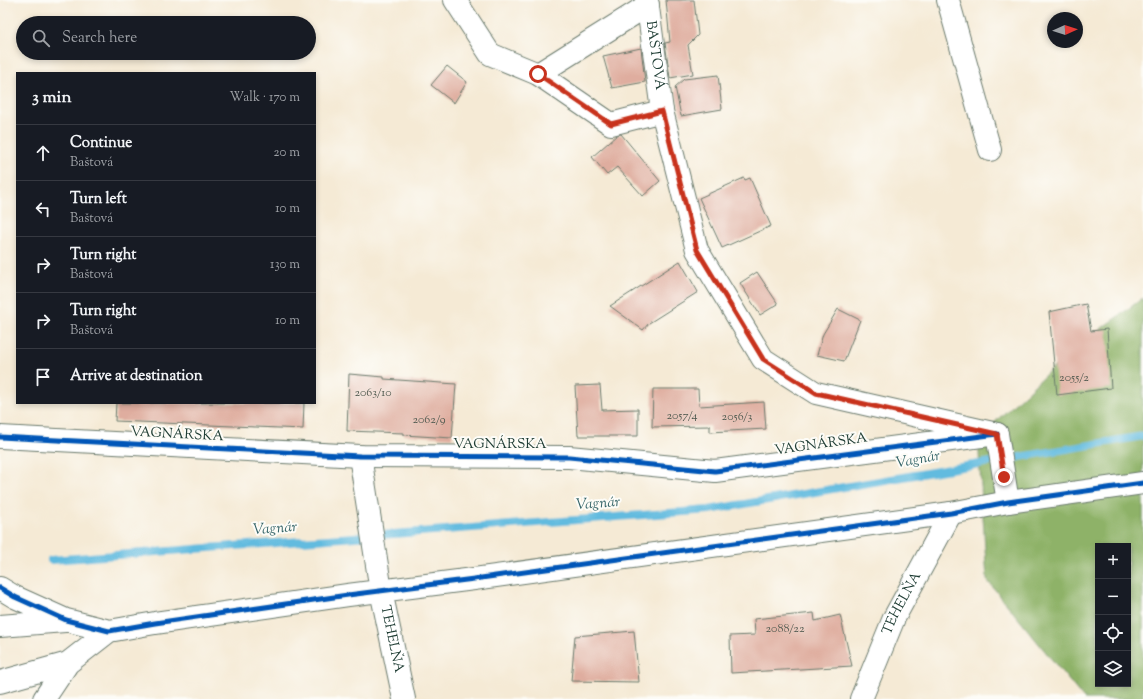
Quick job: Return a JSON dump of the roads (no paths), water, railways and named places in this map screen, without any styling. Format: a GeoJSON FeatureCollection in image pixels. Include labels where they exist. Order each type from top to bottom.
{"type":"FeatureCollection","features":[{"type":"Feature","properties":{"kind":"street"},"geometry":{"type":"LineString","coordinates":[[455,0],[490,54],[538,74],[611,124],[662,111]]}},
{"type":"Feature","properties":{"kind":"street"},"geometry":{"type":"LineString","coordinates":[[948,0],[990,150]]}},
{"type":"Feature","properties":{"kind":"street"},"geometry":{"type":"LineString","coordinates":[[538,74],[648,3]]}},
{"type":"Feature","properties":{"kind":"street","name":"BAŠTOVÁ"},"geometry":{"type":"LineString","coordinates":[[648,3],[662,111],[697,250],[763,359],[816,393],[999,444]]}},
{"type":"Feature","properties":{"kind":"street","name":"VAGNÁRSKA"},"geometry":{"type":"LineString","coordinates":[[0,437],[360,456],[569,457],[715,471],[999,444]]}},
{"type":"Feature","properties":{"kind":"street"},"geometry":{"type":"LineString","coordinates":[[999,444],[1008,502]]}},
{"type":"Feature","properties":{"kind":"street","name":"TEHELŇA"},"geometry":{"type":"LineString","coordinates":[[360,456],[381,591],[404,699]]}},
{"type":"Feature","properties":{"kind":"street"},"geometry":{"type":"LineString","coordinates":[[0,588],[15,597],[66,620],[109,631],[155,623],[381,591],[951,513],[1008,502],[1143,483]]}},
{"type":"Feature","properties":{"kind":"street","name":"TEHELŇA"},"geometry":{"type":"LineString","coordinates":[[861,699],[894,618],[951,513]]}},
{"type":"Feature","properties":{"kind":"street"},"geometry":{"type":"LineString","coordinates":[[0,626],[66,620]]}},
{"type":"Feature","properties":{"kind":"street"},"geometry":{"type":"LineString","coordinates":[[44,699],[68,663],[109,631]]}},
{"type":"Feature","properties":{"kind":"street"},"geometry":{"type":"LineString","coordinates":[[0,682],[68,663]]}},
{"type":"Feature","properties":{"kind":"waterway","name":"Vagnár"},"geometry":{"type":"LineString","coordinates":[[51,560],[709,510],[1143,436]]}}]}
